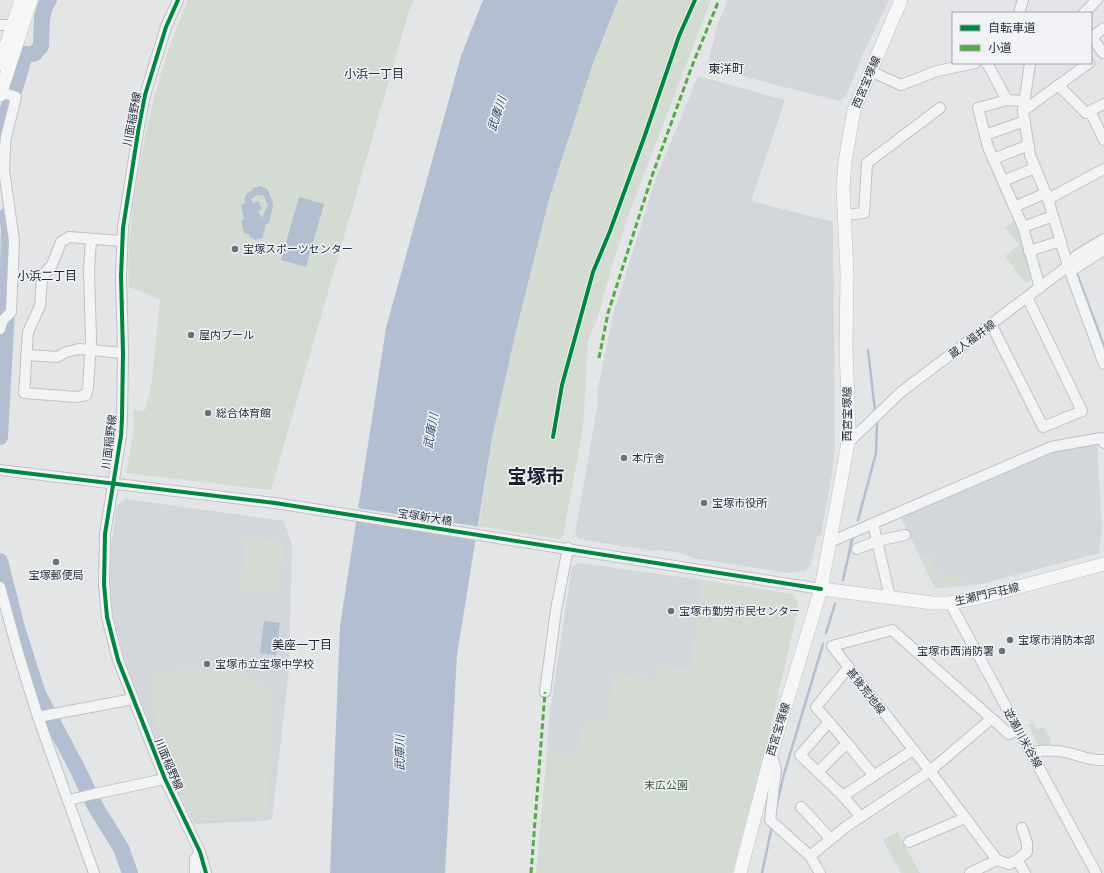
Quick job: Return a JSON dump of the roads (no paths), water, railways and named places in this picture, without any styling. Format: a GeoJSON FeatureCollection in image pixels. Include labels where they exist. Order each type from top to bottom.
{"type":"FeatureCollection","features":[{"type":"Feature","properties":{"kind":"main road"},"geometry":{"type":"LineString","coordinates":[[0,64],[6,25],[21,0]]}},
{"type":"Feature","properties":{"kind":"main road"},"geometry":{"type":"LineString","coordinates":[[6,94],[31,0]]}},
{"type":"Feature","properties":{"kind":"main road","name":"西宮宝塚線"},"geometry":{"type":"LineString","coordinates":[[740,873],[771,754],[820,589],[830,542],[848,443],[849,429],[846,372],[847,273],[843,187],[845,162],[854,110],[901,0]]}},
{"type":"Feature","properties":{"kind":"main road","name":"生瀬門戸荘線"},"geometry":{"type":"LineString","coordinates":[[820,589],[933,603],[950,603],[978,598],[1104,564]]}},
{"type":"Feature","properties":{"kind":"street","name":"川面稲野線"},"geometry":{"type":"LineString","coordinates":[[178,0],[166,27],[145,95],[138,126],[122,241],[121,276],[123,353],[121,436],[107,516],[104,553],[104,584],[107,617],[118,660],[164,778],[200,852],[206,873]]}},
{"type":"Feature","properties":{"kind":"street"},"geometry":{"type":"LineString","coordinates":[[1018,12],[1023,0]]}},
{"type":"Feature","properties":{"kind":"street"},"geometry":{"type":"LineString","coordinates":[[1085,12],[1097,0]]}},
{"type":"Feature","properties":{"kind":"street"},"geometry":{"type":"LineString","coordinates":[[1092,37],[1104,28]]}},
{"type":"Feature","properties":{"kind":"street"},"geometry":{"type":"LineString","coordinates":[[1092,41],[1098,58]]}},
{"type":"Feature","properties":{"kind":"street"},"geometry":{"type":"LineString","coordinates":[[870,71],[901,85],[937,71],[970,64]]}},
{"type":"Feature","properties":{"kind":"street"},"geometry":{"type":"LineString","coordinates":[[988,64],[1007,100],[1024,111]]}},
{"type":"Feature","properties":{"kind":"street"},"geometry":{"type":"LineString","coordinates":[[1030,64],[1024,111],[1030,156],[1047,196],[1061,241],[1073,267],[1102,352],[1104,364]]}},
{"type":"Feature","properties":{"kind":"street"},"geometry":{"type":"LineString","coordinates":[[985,135],[1024,111],[1089,64]]}},
{"type":"Feature","properties":{"kind":"street"},"geometry":{"type":"LineString","coordinates":[[1058,86],[1086,113],[1104,104]]}},
{"type":"Feature","properties":{"kind":"street"},"geometry":{"type":"LineString","coordinates":[[4,321],[11,312],[14,241],[4,170],[5,147],[16,97],[6,94]]}},
{"type":"Feature","properties":{"kind":"street"},"geometry":{"type":"LineString","coordinates":[[1007,100],[978,108],[993,159],[1023,227],[1040,288]]}},
{"type":"Feature","properties":{"kind":"street"},"geometry":{"type":"LineString","coordinates":[[844,215],[864,213],[867,163],[940,108]]}},
{"type":"Feature","properties":{"kind":"street"},"geometry":{"type":"LineString","coordinates":[[1090,111],[1104,140]]}},
{"type":"Feature","properties":{"kind":"street"},"geometry":{"type":"LineString","coordinates":[[993,159],[1029,145]]}},
{"type":"Feature","properties":{"kind":"street"},"geometry":{"type":"LineString","coordinates":[[1003,181],[1035,168]]}},
{"type":"Feature","properties":{"kind":"street"},"geometry":{"type":"LineString","coordinates":[[1014,207],[1047,196],[1104,169]]}},
{"type":"Feature","properties":{"kind":"street"},"geometry":{"type":"LineString","coordinates":[[1023,227],[1053,216]]}},
{"type":"Feature","properties":{"kind":"street"},"geometry":{"type":"LineString","coordinates":[[91,239],[89,272],[91,339],[86,395],[77,397],[24,393],[29,328],[40,306],[42,279],[52,265],[61,242],[69,237],[122,241]]}},
{"type":"Feature","properties":{"kind":"street"},"geometry":{"type":"LineString","coordinates":[[1073,267],[1076,256],[1104,239]]}},
{"type":"Feature","properties":{"kind":"street"},"geometry":{"type":"LineString","coordinates":[[1030,251],[1061,241]]}},
{"type":"Feature","properties":{"kind":"street","name":"蔵人福井線"},"geometry":{"type":"LineString","coordinates":[[848,443],[901,392],[991,324],[1040,288],[1073,267],[1104,250]]}},
{"type":"Feature","properties":{"kind":"street"},"geometry":{"type":"LineString","coordinates":[[991,324],[1043,427],[1082,411],[1027,297]]}},
{"type":"Feature","properties":{"kind":"street"},"geometry":{"type":"LineString","coordinates":[[26,355],[56,357],[73,350],[123,353]]}},
{"type":"Feature","properties":{"kind":"street"},"geometry":{"type":"LineString","coordinates":[[830,542],[1051,448],[1101,438],[1104,444]]}},
{"type":"Feature","properties":{"kind":"street","name":"宝塚新大橋"},"geometry":{"type":"LineString","coordinates":[[0,470],[286,504],[820,589]]}},
{"type":"Feature","properties":{"kind":"street"},"geometry":{"type":"LineString","coordinates":[[873,524],[890,597]]}},
{"type":"Feature","properties":{"kind":"street"},"geometry":{"type":"LineString","coordinates":[[857,549],[877,541],[905,535]]}},
{"type":"Feature","properties":{"kind":"street"},"geometry":{"type":"LineString","coordinates":[[545,692],[564,548]]}},
{"type":"Feature","properties":{"kind":"street"},"geometry":{"type":"LineString","coordinates":[[0,587],[38,717],[94,873]]}},
{"type":"Feature","properties":{"kind":"street","name":"逆瀬川米谷線"},"geometry":{"type":"LineString","coordinates":[[950,603],[1096,873]]}},
{"type":"Feature","properties":{"kind":"street","name":"甚後荒地線"},"geometry":{"type":"LineString","coordinates":[[991,719],[892,630],[832,646],[930,771],[997,860]]}},
{"type":"Feature","properties":{"kind":"street"},"geometry":{"type":"LineString","coordinates":[[848,668],[816,707],[873,776]]}},
{"type":"Feature","properties":{"kind":"street"},"geometry":{"type":"LineString","coordinates":[[38,717],[133,699]]}},
{"type":"Feature","properties":{"kind":"street"},"geometry":{"type":"LineString","coordinates":[[810,856],[861,817],[930,771],[991,719],[1009,734],[1018,730]]}},
{"type":"Feature","properties":{"kind":"street"},"geometry":{"type":"LineString","coordinates":[[829,722],[800,755],[861,817]]}},
{"type":"Feature","properties":{"kind":"street"},"geometry":{"type":"LineString","coordinates":[[818,772],[847,743]]}},
{"type":"Feature","properties":{"kind":"street"},"geometry":{"type":"LineString","coordinates":[[842,796],[913,750]]}},
{"type":"Feature","properties":{"kind":"street"},"geometry":{"type":"LineString","coordinates":[[1030,752],[1068,752],[1085,759],[1104,760]]}},
{"type":"Feature","properties":{"kind":"street"},"geometry":{"type":"LineString","coordinates":[[771,754],[776,769],[770,820],[810,856],[820,873]]}},
{"type":"Feature","properties":{"kind":"street"},"geometry":{"type":"LineString","coordinates":[[69,800],[164,778]]}},
{"type":"Feature","properties":{"kind":"street"},"geometry":{"type":"LineString","coordinates":[[801,807],[831,839]]}},
{"type":"Feature","properties":{"kind":"street"},"geometry":{"type":"LineString","coordinates":[[909,842],[965,818]]}},
{"type":"Feature","properties":{"kind":"street"},"geometry":{"type":"LineString","coordinates":[[970,873],[997,860],[1009,864],[1017,860],[1026,852],[1027,843],[1022,828]]}},
{"type":"Feature","properties":{"kind":"street"},"geometry":{"type":"LineString","coordinates":[[195,873],[195,858],[200,852]]}},
{"type":"Feature","properties":{"kind":"street"},"geometry":{"type":"LineString","coordinates":[[1017,860],[1025,873]]}},
{"type":"Feature","properties":{"kind":"water","name":"武庫川"},"geometry":{"type":"Polygon","coordinates":[[[483,0],[618,0],[592,66],[549,199],[516,331],[492,438],[457,655],[445,873],[330,873],[340,626],[386,328],[461,56],[483,0]]]}},
{"type":"Feature","properties":{"kind":"water"},"geometry":{"type":"Polygon","coordinates":[[[260,186],[267,189],[272,199],[273,206],[269,223],[266,224],[263,238],[255,240],[250,237],[248,233],[244,233],[241,220],[244,219],[241,205],[245,203],[244,200],[247,193],[253,190],[252,188],[260,186]],[[259,194],[251,199],[253,203],[258,201],[262,208],[258,211],[262,218],[268,205],[263,195],[260,196],[259,194]]]}},
{"type":"Feature","properties":{"kind":"water"},"geometry":{"type":"Polygon","coordinates":[[[299,197],[324,204],[306,267],[281,260],[299,197]]]}},
{"type":"Feature","properties":{"kind":"water"},"geometry":{"type":"Polygon","coordinates":[[[264,621],[280,623],[276,655],[260,653],[264,621]]]}},
{"type":"Feature","properties":{"kind":"waterway"},"geometry":{"type":"LineString","coordinates":[[0,152],[4,120],[25,54],[34,54],[41,46],[42,18],[45,6],[49,0]]}},
{"type":"Feature","properties":{"kind":"waterway"},"geometry":{"type":"LineString","coordinates":[[0,437],[7,308],[9,228],[7,215]]}},
{"type":"Feature","properties":{"kind":"waterway"},"geometry":{"type":"LineString","coordinates":[[1076,271],[1104,346]]}},
{"type":"Feature","properties":{"kind":"waterway"},"geometry":{"type":"LineString","coordinates":[[868,350],[875,411]]}},
{"type":"Feature","properties":{"kind":"waterway"},"geometry":{"type":"LineString","coordinates":[[858,520],[876,453],[877,422]]}},
{"type":"Feature","properties":{"kind":"waterway"},"geometry":{"type":"LineString","coordinates":[[843,580],[853,535]]}},
{"type":"Feature","properties":{"kind":"waterway"},"geometry":{"type":"LineString","coordinates":[[0,561],[17,628],[38,694],[95,806],[121,848],[130,873]]}},
{"type":"Feature","properties":{"kind":"waterway"},"geometry":{"type":"LineString","coordinates":[[826,633],[835,604]]}},
{"type":"Feature","properties":{"kind":"waterway"},"geometry":{"type":"LineString","coordinates":[[776,808],[784,774],[823,644]]}},
{"type":"Feature","properties":{"kind":"waterway"},"geometry":{"type":"LineString","coordinates":[[762,873],[772,826]]}},
{"type":"Feature","properties":{"kind":"place","name":"宝塚スポーツセンター"},"geometry":{"type":"Point","coordinates":[235,249]}},
{"type":"Feature","properties":{"kind":"place","name":"屋内プール"},"geometry":{"type":"Point","coordinates":[191,335]}},
{"type":"Feature","properties":{"kind":"place","name":"総合体育館"},"geometry":{"type":"Point","coordinates":[208,413]}},
{"type":"Feature","properties":{"kind":"place","name":"本庁舎"},"geometry":{"type":"Point","coordinates":[624,458]}},
{"type":"Feature","properties":{"kind":"place","name":"宝塚市役所"},"geometry":{"type":"Point","coordinates":[704,503]}},
{"type":"Feature","properties":{"kind":"place","name":"宝塚郵便局"},"geometry":{"type":"Point","coordinates":[56,562]}},
{"type":"Feature","properties":{"kind":"place","name":"宝塚市勤労市民センター"},"geometry":{"type":"Point","coordinates":[671,611]}},
{"type":"Feature","properties":{"kind":"place","name":"宝塚市消防本部"},"geometry":{"type":"Point","coordinates":[1010,640]}},
{"type":"Feature","properties":{"kind":"place","name":"宝塚市西消防署"},"geometry":{"type":"Point","coordinates":[1002,651]}},
{"type":"Feature","properties":{"kind":"place","name":"宝塚市立宝塚中学校"},"geometry":{"type":"Point","coordinates":[207,664]}},
{"type":"Feature","properties":{"kind":"district","name":"東洋町"},"geometry":{"type":"Point","coordinates":[726,69]}},
{"type":"Feature","properties":{"kind":"district","name":"小浜一丁目"},"geometry":{"type":"Point","coordinates":[374,74]}},
{"type":"Feature","properties":{"kind":"district","name":"小浜二丁目"},"geometry":{"type":"Point","coordinates":[47,276]}},
{"type":"Feature","properties":{"kind":"district","name":"宝塚市"},"geometry":{"type":"Point","coordinates":[536,476]}},
{"type":"Feature","properties":{"kind":"district","name":"美座一丁目"},"geometry":{"type":"Point","coordinates":[302,645]}},
{"type":"Feature","properties":{"kind":"park label","name":"末広公園"},"geometry":{"type":"Point","coordinates":[666,785]}}]}
